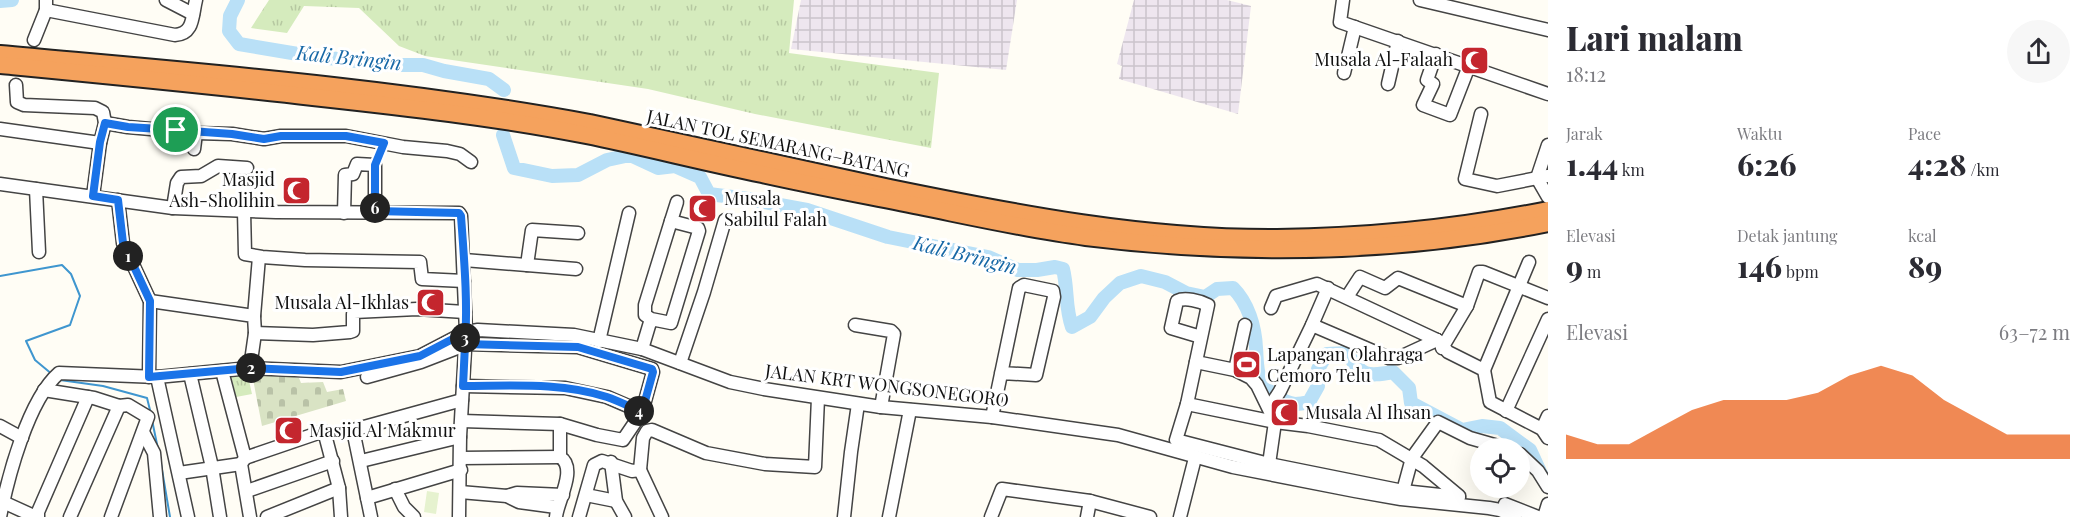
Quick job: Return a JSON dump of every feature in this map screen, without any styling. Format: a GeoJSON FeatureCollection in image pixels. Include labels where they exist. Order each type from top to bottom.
{"type":"FeatureCollection","features":[{"type":"Feature","properties":{"kind":"highway","name":"JALAN TOL SEMARANG–BATANG"},"geometry":{"type":"LineString","coordinates":[[0,54],[386,92],[480,111]]}},
{"type":"Feature","properties":{"kind":"highway","name":"JALAN TOL SEMARANG–BATANG"},"geometry":{"type":"LineString","coordinates":[[0,66],[590,123],[1024,216],[1157,232],[1276,238],[1343,236],[1459,224],[1548,210]]}},
{"type":"Feature","properties":{"kind":"highway","name":"JALAN TOL SEMARANG–BATANG"},"geometry":{"type":"LineString","coordinates":[[517,116],[587,135],[762,174],[951,213],[1084,237],[1226,249],[1342,248],[1405,244],[1548,223]]}},
{"type":"Feature","properties":{"kind":"street"},"geometry":{"type":"LineString","coordinates":[[166,0],[193,14]]}},
{"type":"Feature","properties":{"kind":"street"},"geometry":{"type":"LineString","coordinates":[[34,40],[46,5],[175,35],[184,35],[189,31],[196,0]]}},
{"type":"Feature","properties":{"kind":"street"},"geometry":{"type":"LineString","coordinates":[[1343,0],[1339,21],[1548,94]]}},
{"type":"Feature","properties":{"kind":"street"},"geometry":{"type":"LineString","coordinates":[[1420,0],[1437,2],[1548,30]]}},
{"type":"Feature","properties":{"kind":"street"},"geometry":{"type":"LineString","coordinates":[[1344,73],[1355,27]]}},
{"type":"Feature","properties":{"kind":"street"},"geometry":{"type":"LineString","coordinates":[[1388,84],[1398,41]]}},
{"type":"Feature","properties":{"kind":"street"},"geometry":{"type":"LineString","coordinates":[[1436,54],[1427,80],[1433,84],[1423,105],[1450,115],[1469,66]]}},
{"type":"Feature","properties":{"kind":"street"},"geometry":{"type":"LineString","coordinates":[[16,86],[18,102],[24,105],[95,108],[103,112],[105,123],[100,142],[93,196]]}},
{"type":"Feature","properties":{"kind":"street"},"geometry":{"type":"LineString","coordinates":[[1481,114],[1465,179],[1497,186],[1542,179]]}},
{"type":"Feature","properties":{"kind":"street"},"geometry":{"type":"LineString","coordinates":[[105,123],[264,139],[281,136],[346,136],[403,147],[447,151],[460,154],[471,162]]}},
{"type":"Feature","properties":{"kind":"street"},"geometry":{"type":"LineString","coordinates":[[0,129],[100,142]]}},
{"type":"Feature","properties":{"kind":"street"},"geometry":{"type":"LineString","coordinates":[[194,149],[196,133]]}},
{"type":"Feature","properties":{"kind":"street"},"geometry":{"type":"LineString","coordinates":[[375,211],[375,165],[384,143]]}},
{"type":"Feature","properties":{"kind":"street"},"geometry":{"type":"LineString","coordinates":[[1547,149],[1542,179],[1548,197]]}},
{"type":"Feature","properties":{"kind":"street"},"geometry":{"type":"LineString","coordinates":[[344,213],[345,175],[354,174],[357,164],[375,165]]}},
{"type":"Feature","properties":{"kind":"street"},"geometry":{"type":"LineString","coordinates":[[173,208],[177,183],[181,177],[201,176],[218,166],[247,168]]}},
{"type":"Feature","properties":{"kind":"street"},"geometry":{"type":"LineString","coordinates":[[0,184],[173,208],[344,213],[375,211],[459,213],[464,260],[465,312],[459,517]]}},
{"type":"Feature","properties":{"kind":"street"},"geometry":{"type":"LineString","coordinates":[[36,189],[39,252]]}},
{"type":"Feature","properties":{"kind":"street"},"geometry":{"type":"LineString","coordinates":[[118,200],[123,243],[150,301],[153,377],[179,473],[188,517]]}},
{"type":"Feature","properties":{"kind":"street"},"geometry":{"type":"LineString","coordinates":[[671,221],[698,228],[699,231],[670,323],[651,320],[645,315],[645,305],[671,221],[677,202]]}},
{"type":"Feature","properties":{"kind":"street"},"geometry":{"type":"LineString","coordinates":[[244,211],[244,253],[259,257],[420,262],[422,279],[464,282]]}},
{"type":"Feature","properties":{"kind":"street"},"geometry":{"type":"LineString","coordinates":[[599,340],[629,213]]}},
{"type":"Feature","properties":{"kind":"street"},"geometry":{"type":"LineString","coordinates":[[680,363],[725,220]]}},
{"type":"Feature","properties":{"kind":"street"},"geometry":{"type":"LineString","coordinates":[[528,265],[532,230],[578,232]]}},
{"type":"Feature","properties":{"kind":"street"},"geometry":{"type":"LineString","coordinates":[[250,368],[255,333],[254,316],[259,257]]}},
{"type":"Feature","properties":{"kind":"street"},"geometry":{"type":"LineString","coordinates":[[464,260],[576,269]]}},
{"type":"Feature","properties":{"kind":"street"},"geometry":{"type":"LineString","coordinates":[[1529,262],[1521,286],[1484,370],[1490,402],[1545,434],[1548,416]]}},
{"type":"Feature","properties":{"kind":"street"},"geometry":{"type":"LineString","coordinates":[[1312,325],[1389,358],[1398,358],[1440,344],[1467,306],[1479,272],[1548,297]]}},
{"type":"Feature","properties":{"kind":"street"},"geometry":{"type":"LineString","coordinates":[[1347,297],[1360,277],[1385,288],[1398,278],[1467,306]]}},
{"type":"Feature","properties":{"kind":"street"},"geometry":{"type":"LineString","coordinates":[[1271,308],[1276,296],[1313,284],[1328,288],[1440,344],[1484,370]]}},
{"type":"Feature","properties":{"kind":"street"},"geometry":{"type":"LineString","coordinates":[[992,417],[1001,373],[1019,288],[1024,285],[1053,291],[1054,297],[1036,375],[1001,373]]}},
{"type":"Feature","properties":{"kind":"street"},"geometry":{"type":"LineString","coordinates":[[1269,464],[1275,422],[1275,399],[1328,288]]}},
{"type":"Feature","properties":{"kind":"street"},"geometry":{"type":"LineString","coordinates":[[150,301],[254,316]]}},
{"type":"Feature","properties":{"kind":"street"},"geometry":{"type":"LineString","coordinates":[[255,333],[313,335],[350,332],[353,331],[354,312],[417,309],[465,312]]}},
{"type":"Feature","properties":{"kind":"street"},"geometry":{"type":"LineString","coordinates":[[1506,411],[1548,319]]}},
{"type":"Feature","properties":{"kind":"street"},"geometry":{"type":"LineString","coordinates":[[642,349],[651,320]]}},
{"type":"Feature","properties":{"kind":"street"},"geometry":{"type":"LineString","coordinates":[[855,325],[891,331],[894,334],[881,407]]}},
{"type":"Feature","properties":{"kind":"street"},"geometry":{"type":"LineString","coordinates":[[1235,370],[1245,325]]}},
{"type":"Feature","properties":{"kind":"street","name":"JALAN KRT WONGSONEGORO"},"geometry":{"type":"LineString","coordinates":[[465,340],[478,330],[574,335],[642,349],[730,382],[858,404],[992,417],[1118,435],[1195,458],[1355,491],[1477,512],[1500,510],[1515,517]]}},
{"type":"Feature","properties":{"kind":"street"},"geometry":{"type":"LineString","coordinates":[[1201,336],[1187,404],[1176,440],[1269,464],[1403,490],[1500,502],[1538,517]]}},
{"type":"Feature","properties":{"kind":"street"},"geometry":{"type":"LineString","coordinates":[[367,377],[421,362],[465,340]]}},
{"type":"Feature","properties":{"kind":"street"},"geometry":{"type":"LineString","coordinates":[[0,517],[22,438],[51,382],[72,372],[153,377],[250,368],[341,372],[420,356],[465,340],[578,347],[652,369],[653,372],[642,412],[625,440],[597,435],[560,424],[462,421]]}},
{"type":"Feature","properties":{"kind":"street"},"geometry":{"type":"LineString","coordinates":[[1196,362],[1235,370],[1255,381],[1275,399]]}},
{"type":"Feature","properties":{"kind":"street"},"geometry":{"type":"LineString","coordinates":[[222,371],[243,461],[250,517]]}},
{"type":"Feature","properties":{"kind":"street"},"geometry":{"type":"LineString","coordinates":[[190,374],[212,467],[220,517]]}},
{"type":"Feature","properties":{"kind":"street"},"geometry":{"type":"LineString","coordinates":[[51,382],[88,397],[119,406],[132,407],[148,417],[111,517]]}},
{"type":"Feature","properties":{"kind":"street"},"geometry":{"type":"LineString","coordinates":[[463,386],[535,386],[572,389],[607,397],[642,412]]}},
{"type":"Feature","properties":{"kind":"street"},"geometry":{"type":"LineString","coordinates":[[3,502],[37,517],[88,397]]}},
{"type":"Feature","properties":{"kind":"street"},"geometry":{"type":"LineString","coordinates":[[662,517],[640,470],[644,434],[647,431],[652,430],[706,453],[765,464],[815,467],[818,398]]}},
{"type":"Feature","properties":{"kind":"street"},"geometry":{"type":"LineString","coordinates":[[370,517],[354,432],[357,428],[462,400]]}},
{"type":"Feature","properties":{"kind":"street"},"geometry":{"type":"LineString","coordinates":[[844,517],[858,404]]}},
{"type":"Feature","properties":{"kind":"street"},"geometry":{"type":"LineString","coordinates":[[1187,404],[1379,440],[1412,458],[1459,497]]}},
{"type":"Feature","properties":{"kind":"street"},"geometry":{"type":"LineString","coordinates":[[70,517],[119,406]]}},
{"type":"Feature","properties":{"kind":"street"},"geometry":{"type":"LineString","coordinates":[[889,517],[910,410]]}},
{"type":"Feature","properties":{"kind":"street"},"geometry":{"type":"LineString","coordinates":[[1403,490],[1412,458],[1437,423],[1440,422],[1470,438]]}},
{"type":"Feature","properties":{"kind":"street"},"geometry":{"type":"LineString","coordinates":[[560,424],[560,457]]}},
{"type":"Feature","properties":{"kind":"street"},"geometry":{"type":"LineString","coordinates":[[0,426],[22,438]]}},
{"type":"Feature","properties":{"kind":"street"},"geometry":{"type":"LineString","coordinates":[[179,473],[243,461],[321,431],[325,434],[333,461],[339,488],[341,517]]}},
{"type":"Feature","properties":{"kind":"street"},"geometry":{"type":"LineString","coordinates":[[143,432],[154,453],[159,517]]}},
{"type":"Feature","properties":{"kind":"street"},"geometry":{"type":"LineString","coordinates":[[361,461],[460,437]]}},
{"type":"Feature","properties":{"kind":"street"},"geometry":{"type":"LineString","coordinates":[[367,498],[461,464],[560,457],[566,460],[568,465],[563,495],[556,512],[519,502],[507,496]]}},
{"type":"Feature","properties":{"kind":"street"},"geometry":{"type":"LineString","coordinates":[[1180,517],[1195,458]]}},
{"type":"Feature","properties":{"kind":"street"},"geometry":{"type":"LineString","coordinates":[[247,491],[333,461]]}},
{"type":"Feature","properties":{"kind":"street"},"geometry":{"type":"LineString","coordinates":[[579,517],[594,465],[602,461],[611,462],[627,470],[640,470]]}},
{"type":"Feature","properties":{"kind":"street"},"geometry":{"type":"LineString","coordinates":[[611,462],[616,501],[626,517]]}},
{"type":"Feature","properties":{"kind":"street"},"geometry":{"type":"LineString","coordinates":[[1530,463],[1548,487]]}},
{"type":"Feature","properties":{"kind":"street"},"geometry":{"type":"LineString","coordinates":[[267,517],[339,488]]}},
{"type":"Feature","properties":{"kind":"street"},"geometry":{"type":"LineString","coordinates":[[395,489],[404,507],[414,517]]}},
{"type":"Feature","properties":{"kind":"street"},"geometry":{"type":"LineString","coordinates":[[991,517],[1002,489],[1090,501],[1150,517]]}},
{"type":"Feature","properties":{"kind":"street"},"geometry":{"type":"LineString","coordinates":[[460,492],[507,496],[517,493],[563,495]]}},
{"type":"Feature","properties":{"kind":"street"},"geometry":{"type":"LineString","coordinates":[[586,495],[616,501]]}},
{"type":"Feature","properties":{"kind":"street"},"geometry":{"type":"LineString","coordinates":[[1087,517],[1090,501]]}},
{"type":"Feature","properties":{"kind":"street"},"geometry":{"type":"LineString","coordinates":[[1545,517],[1548,504]]}},
{"type":"Feature","properties":{"kind":"shaded area"},"geometry":{"type":"Polygon","coordinates":[[[801,0],[1017,0],[1006,70],[791,49],[801,0]]]}},
{"type":"Feature","properties":{"kind":"shaded area"},"geometry":{"type":"Polygon","coordinates":[[[1134,0],[1227,0],[1251,6],[1238,114],[1119,79],[1122,66],[1117,64],[1134,0]]]}},
{"type":"Feature","properties":{"kind":"green space"},"geometry":{"type":"Polygon","coordinates":[[[269,0],[794,0],[789,53],[939,73],[931,148],[755,114],[648,89],[425,56],[399,46],[359,8],[304,6],[287,33],[251,28],[269,0]]]}},
{"type":"Feature","properties":{"kind":"green space"},"geometry":{"type":"Polygon","coordinates":[[[247,372],[252,394],[236,397],[231,375],[247,372]]]}},
{"type":"Feature","properties":{"kind":"green space"},"geometry":{"type":"Polygon","coordinates":[[[252,374],[275,374],[299,378],[301,383],[323,382],[327,392],[343,389],[346,401],[262,426],[252,374]]]}},
{"type":"Feature","properties":{"kind":"green space"},"geometry":{"type":"Polygon","coordinates":[[[427,491],[439,493],[436,514],[424,512],[427,491]]]}},
{"type":"Feature","properties":{"kind":"waterway","name":"Kali Bringin"},"geometry":{"type":"LineString","coordinates":[[0,1],[12,0]]}},
{"type":"Feature","properties":{"kind":"waterway","name":"Kali Bringin"},"geometry":{"type":"LineString","coordinates":[[238,0],[230,16],[229,31],[239,44],[310,56],[394,65],[423,65],[489,79],[504,90]]}},
{"type":"Feature","properties":{"kind":"waterway","name":"Kali Bringin"},"geometry":{"type":"LineString","coordinates":[[503,135],[514,168],[552,176],[578,175],[607,160],[630,155],[658,168],[675,166],[700,177],[709,194],[807,210],[888,237],[988,257],[1018,270],[1055,267],[1063,269],[1068,313],[1072,327],[1090,317],[1104,298],[1120,283],[1141,276],[1165,282],[1186,293],[1205,297],[1217,289],[1233,288],[1247,308],[1252,323],[1259,377],[1267,389],[1281,399],[1295,404],[1309,402],[1318,386],[1318,369],[1327,354],[1347,353],[1366,373],[1393,372],[1409,388],[1411,403],[1462,430],[1482,426],[1500,428],[1530,450],[1541,474]]}},
{"type":"Feature","properties":{"kind":"waterway"},"geometry":{"type":"LineString","coordinates":[[0,276],[62,265],[71,274],[80,296],[70,325],[26,341],[35,360],[53,375]]}},
{"type":"Feature","properties":{"kind":"waterway"},"geometry":{"type":"LineString","coordinates":[[60,380],[103,386],[147,398],[151,414]]}},
{"type":"Feature","properties":{"kind":"waterway"},"geometry":{"type":"LineString","coordinates":[[152,420],[158,449]]}},
{"type":"Feature","properties":{"kind":"waterway"},"geometry":{"type":"LineString","coordinates":[[161,464],[170,517]]}},
{"type":"Feature","properties":{"kind":"place","name":"Musala Al-Falaah"},"geometry":{"type":"Point","coordinates":[1474,60]}},
{"type":"Feature","properties":{"kind":"place","name":"Masjid Ash-Sholihin"},"geometry":{"type":"Point","coordinates":[296,190]}},
{"type":"Feature","properties":{"kind":"place","name":"Musala Sabilul Falah"},"geometry":{"type":"Point","coordinates":[703,209]}},
{"type":"Feature","properties":{"kind":"place","name":"Musala Al-Ikhlas"},"geometry":{"type":"Point","coordinates":[430,303]}},
{"type":"Feature","properties":{"kind":"place","name":"Lapangan Olahraga Cemoro Telu"},"geometry":{"type":"Point","coordinates":[1246,365]}},
{"type":"Feature","properties":{"kind":"place","name":"Musala Al Ihsan"},"geometry":{"type":"Point","coordinates":[1284,413]}},
{"type":"Feature","properties":{"kind":"place","name":"Masjid Al Makmur"},"geometry":{"type":"Point","coordinates":[288,431]}},
{"type":"Feature","properties":{"kind":"route"},"geometry":{"type":"LineString","coordinates":[[176,130],[105,123],[100,142],[93,196],[118,200],[123,243],[150,301],[149,377],[250,368],[341,372],[420,356],[466,332],[464,351],[463,386],[535,386],[572,389],[607,397],[642,412],[652,369],[578,347],[465,344],[466,332],[464,260],[461,216],[459,213],[375,211],[375,165],[384,143],[346,136],[281,136],[264,139],[176,130]]}}]}
